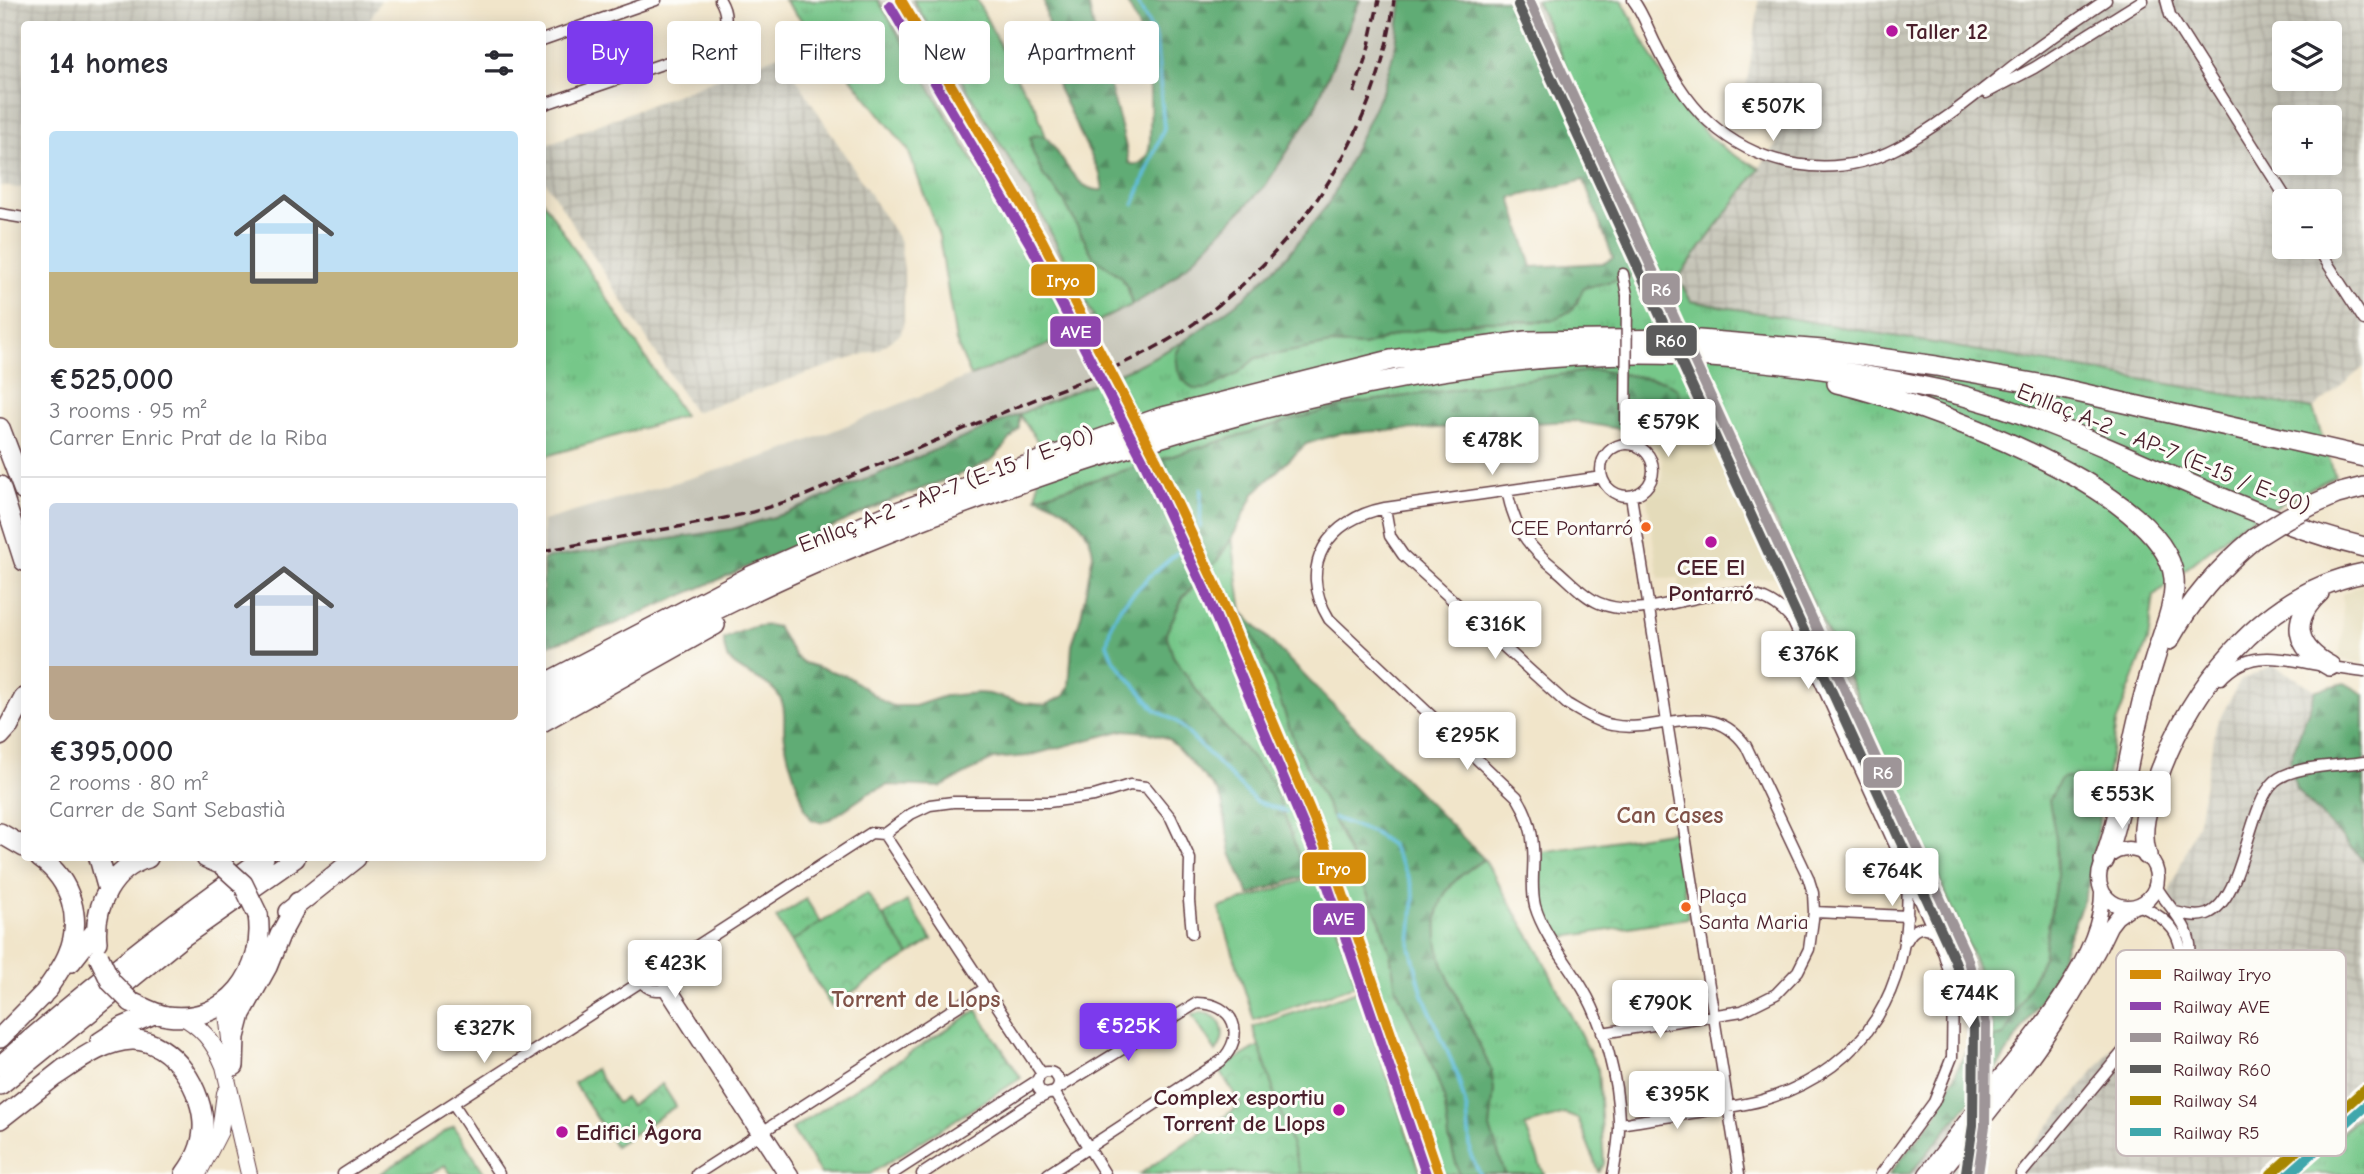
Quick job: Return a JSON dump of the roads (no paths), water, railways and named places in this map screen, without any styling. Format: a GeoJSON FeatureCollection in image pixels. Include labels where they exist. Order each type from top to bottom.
{"type":"FeatureCollection","features":[{"type":"Feature","properties":{"kind":"highway","name":"Enllaç A-2 - AP-7 (E-15 / E-90)"},"geometry":{"type":"LineString","coordinates":[[546,683],[755,583],[886,516],[1159,418],[1391,360],[1526,341],[1687,339],[1823,350],[2050,386],[2364,457]]}},
{"type":"Feature","properties":{"kind":"highway","name":"Enllaç A-2 - AP-7 (E-15 / E-90)"},"geometry":{"type":"LineString","coordinates":[[546,700],[755,583],[1070,466],[1202,425],[1319,394],[1416,375],[1522,360],[1680,355],[1829,370],[1944,391],[2056,426],[2255,512],[2324,537],[2364,547]]}},
{"type":"Feature","properties":{"kind":"highway"},"geometry":{"type":"LineString","coordinates":[[1741,361],[1856,388],[1961,422],[2011,444],[2075,478],[2123,508],[2151,532],[2166,555],[2174,577],[2173,599],[2142,702],[2117,822],[2104,860]]}},
{"type":"Feature","properties":{"kind":"highway"},"geometry":{"type":"LineString","coordinates":[[0,428],[21,483]]}},
{"type":"Feature","properties":{"kind":"highway"},"geometry":{"type":"LineString","coordinates":[[0,486],[21,552]]}},
{"type":"Feature","properties":{"kind":"highway"},"geometry":{"type":"LineString","coordinates":[[2142,702],[2168,643],[2189,607],[2219,571],[2255,538],[2287,518],[2337,494],[2364,487]]}},
{"type":"Feature","properties":{"kind":"highway"},"geometry":{"type":"LineString","coordinates":[[2147,855],[2143,844],[2143,828],[2166,757],[2192,708],[2224,663],[2255,630],[2294,601],[2332,582],[2364,573]]}},
{"type":"Feature","properties":{"kind":"highway"},"geometry":{"type":"LineString","coordinates":[[2330,666],[2309,651],[2300,629],[2306,606],[2332,582]]}},
{"type":"Feature","properties":{"kind":"highway"},"geometry":{"type":"LineString","coordinates":[[546,671],[694,594],[755,583]]}},
{"type":"Feature","properties":{"kind":"highway"},"geometry":{"type":"LineString","coordinates":[[546,720],[716,624],[755,583]]}},
{"type":"Feature","properties":{"kind":"highway"},"geometry":{"type":"LineString","coordinates":[[0,736],[9,726],[21,704]]}},
{"type":"Feature","properties":{"kind":"highway"},"geometry":{"type":"LineString","coordinates":[[0,833],[21,845]]}},
{"type":"Feature","properties":{"kind":"highway"},"geometry":{"type":"LineString","coordinates":[[42,996],[68,956],[74,939],[75,921],[65,886],[57,873],[43,861]]}},
{"type":"Feature","properties":{"kind":"highway"},"geometry":{"type":"LineString","coordinates":[[100,861],[108,890]]}},
{"type":"Feature","properties":{"kind":"highway"},"geometry":{"type":"LineString","coordinates":[[142,861],[122,871],[108,890],[99,909],[96,930],[99,957],[111,982],[131,1002],[156,1013],[180,1016],[206,1012],[229,998],[244,983],[254,965],[260,944],[258,915],[251,895],[243,884],[214,861]]}},
{"type":"Feature","properties":{"kind":"highway"},"geometry":{"type":"LineString","coordinates":[[0,1066],[76,999],[204,900],[260,861]]}},
{"type":"Feature","properties":{"kind":"highway"},"geometry":{"type":"LineString","coordinates":[[0,1086],[171,946],[291,861]]}},
{"type":"Feature","properties":{"kind":"highway"},"geometry":{"type":"LineString","coordinates":[[260,944],[298,902],[352,861]]}},
{"type":"Feature","properties":{"kind":"highway"},"geometry":{"type":"LineString","coordinates":[[229,1066],[240,1014],[267,967],[298,902]]}},
{"type":"Feature","properties":{"kind":"highway"},"geometry":{"type":"LineString","coordinates":[[0,1038],[42,996],[96,930]]}},
{"type":"Feature","properties":{"kind":"highway"},"geometry":{"type":"LineString","coordinates":[[0,1119],[90,1048],[123,1027],[156,1013]]}},
{"type":"Feature","properties":{"kind":"highway"},"geometry":{"type":"LineString","coordinates":[[55,1076],[102,1048],[120,1042],[148,1042],[163,1050],[187,1077],[199,1101],[203,1128],[200,1147],[185,1174]]}},
{"type":"Feature","properties":{"kind":"main road"},"geometry":{"type":"LineString","coordinates":[[1926,1174],[2022,1051],[2074,973],[2101,915],[2102,890],[2099,875],[2104,860],[2124,849],[2147,855],[2155,867],[2156,886],[2148,899],[2117,916],[2065,1009],[1940,1174]]}},
{"type":"Feature","properties":{"kind":"main road"},"geometry":{"type":"LineString","coordinates":[[2102,890],[2110,901],[2135,906]]}},
{"type":"Feature","properties":{"kind":"main road"},"geometry":{"type":"LineString","coordinates":[[229,998],[229,1066],[249,1174]]}},
{"type":"Feature","properties":{"kind":"main road"},"geometry":{"type":"LineString","coordinates":[[180,1016],[202,1031],[229,1066],[258,1174]]}},
{"type":"Feature","properties":{"kind":"main road"},"geometry":{"type":"LineString","coordinates":[[198,1174],[220,1131],[229,1066]]}},
{"type":"Feature","properties":{"kind":"street"},"geometry":{"type":"LineString","coordinates":[[546,39],[656,0]]}},
{"type":"Feature","properties":{"kind":"street"},"geometry":{"type":"LineString","coordinates":[[546,104],[703,50],[720,37],[724,28],[726,18],[720,0]]}},
{"type":"Feature","properties":{"kind":"street"},"geometry":{"type":"LineString","coordinates":[[1962,106],[2040,44],[2106,0]]}},
{"type":"Feature","properties":{"kind":"street"},"geometry":{"type":"LineString","coordinates":[[1635,2],[1669,69],[1693,105],[1709,122],[1751,150],[1775,160],[1801,166],[1826,167],[1852,164],[1897,148],[1962,106],[2034,68],[2143,0]]}},
{"type":"Feature","properties":{"kind":"street"},"geometry":{"type":"LineString","coordinates":[[2166,0],[2170,15],[2280,189]]}},
{"type":"Feature","properties":{"kind":"street"},"geometry":{"type":"LineString","coordinates":[[0,214],[21,218]]}},
{"type":"Feature","properties":{"kind":"street"},"geometry":{"type":"LineString","coordinates":[[2325,259],[2364,320]]}},
{"type":"Feature","properties":{"kind":"street"},"geometry":{"type":"LineString","coordinates":[[1623,274],[1627,295],[1626,444]]}},
{"type":"Feature","properties":{"kind":"street"},"geometry":{"type":"LineString","coordinates":[[1626,444],[1642,448],[1648,454],[1654,471],[1647,487],[1630,496],[1610,490],[1601,470],[1606,456],[1617,446],[1626,444]]}},
{"type":"Feature","properties":{"kind":"street"},"geometry":{"type":"LineString","coordinates":[[1602,477],[1385,508],[1352,519],[1328,538],[1316,571],[1317,594],[1321,606],[1342,632],[1517,797],[1529,824],[1534,848],[1532,882],[1535,904],[1555,946],[1584,990],[1602,1033],[1618,1096],[1620,1124],[1613,1174]]}},
{"type":"Feature","properties":{"kind":"street"},"geometry":{"type":"LineString","coordinates":[[1507,491],[1512,516],[1536,553],[1597,603],[1614,608],[1648,606],[1742,593],[1769,600],[1786,613],[1801,638],[1934,932],[1953,985],[1952,1057],[1934,1102],[1881,1174]]}},
{"type":"Feature","properties":{"kind":"street"},"geometry":{"type":"LineString","coordinates":[[1630,496],[1739,1174]]}},
{"type":"Feature","properties":{"kind":"street"},"geometry":{"type":"LineString","coordinates":[[1385,508],[1390,536],[1403,555],[1567,704],[1590,717],[1613,725],[1638,727],[1697,718],[1728,729],[1743,741],[1808,877],[1813,893],[1814,912],[1809,949],[1791,979],[1776,993],[1742,1011],[1602,1033]]}},
{"type":"Feature","properties":{"kind":"street"},"geometry":{"type":"LineString","coordinates":[[2192,708],[2201,702],[2224,675],[2248,660],[2273,657],[2364,671]]}},
{"type":"Feature","properties":{"kind":"street"},"geometry":{"type":"LineString","coordinates":[[2175,912],[2193,916],[2206,914],[2227,895],[2263,801],[2278,779],[2300,771],[2364,762]]}},
{"type":"Feature","properties":{"kind":"street"},"geometry":{"type":"LineString","coordinates":[[884,834],[911,814],[930,805],[953,802],[1048,802],[1094,796],[1130,785],[1146,787],[1171,818],[1190,859],[1189,901],[1192,933]]}},
{"type":"Feature","properties":{"kind":"street"},"geometry":{"type":"LineString","coordinates":[[672,962],[870,834],[884,834],[889,837],[986,988],[1040,1077],[1037,1086],[1041,1091],[1053,1092]]}},
{"type":"Feature","properties":{"kind":"street"},"geometry":{"type":"LineString","coordinates":[[1905,946],[1908,916],[1906,870]]}},
{"type":"Feature","properties":{"kind":"street"},"geometry":{"type":"LineString","coordinates":[[2156,886],[2190,938],[2191,950]]}},
{"type":"Feature","properties":{"kind":"street"},"geometry":{"type":"LineString","coordinates":[[2135,906],[2164,919],[2181,941],[2182,950]]}},
{"type":"Feature","properties":{"kind":"street"},"geometry":{"type":"LineString","coordinates":[[1814,912],[1908,916]]}},
{"type":"Feature","properties":{"kind":"street"},"geometry":{"type":"LineString","coordinates":[[1620,1124],[1759,1102],[1818,1076],[1847,1055],[1872,1028],[1896,978],[1910,933],[1917,928],[1934,932]]}},
{"type":"Feature","properties":{"kind":"street"},"geometry":{"type":"LineString","coordinates":[[660,954],[672,962],[674,975],[666,986],[650,988],[642,981],[640,967],[647,957],[660,954]]}},
{"type":"Feature","properties":{"kind":"street"},"geometry":{"type":"LineString","coordinates":[[343,1174],[642,981]]}},
{"type":"Feature","properties":{"kind":"street"},"geometry":{"type":"LineString","coordinates":[[666,986],[761,1133],[783,1174]]}},
{"type":"Feature","properties":{"kind":"street"},"geometry":{"type":"LineString","coordinates":[[696,1174],[986,988]]}},
{"type":"Feature","properties":{"kind":"street"},"geometry":{"type":"LineString","coordinates":[[922,1174],[1034,1101],[1197,1003],[1211,1003],[1227,1012],[1235,1031],[1229,1053],[1221,1061],[1048,1174]]}},
{"type":"Feature","properties":{"kind":"street"},"geometry":{"type":"LineString","coordinates":[[2021,1174],[2116,1060]]}},
{"type":"Feature","properties":{"kind":"street"},"geometry":{"type":"LineString","coordinates":[[892,1174],[1040,1077],[1050,1073],[1055,1075],[1058,1080],[1053,1092]]}},
{"type":"Feature","properties":{"kind":"street"},"geometry":{"type":"LineString","coordinates":[[1053,1092],[1105,1174]]}},
{"type":"Feature","properties":{"kind":"street"},"geometry":{"type":"LineString","coordinates":[[453,1103],[499,1174]]}},
{"type":"Feature","properties":{"kind":"street"},"geometry":{"type":"LineString","coordinates":[[761,1133],[793,1174]]}},
{"type":"Feature","properties":{"kind":"waterway","name":"Torrent de Llops"},"geometry":{"type":"LineString","coordinates":[[1134,204],[1164,128],[1156,38],[1136,0]]}},
{"type":"Feature","properties":{"kind":"waterway","name":"Torrent de Llops"},"geometry":{"type":"LineString","coordinates":[[1200,527],[1201,489]]}},
{"type":"Feature","properties":{"kind":"waterway","name":"Torrent de Llops"},"geometry":{"type":"LineString","coordinates":[[1177,553],[1121,606],[1111,625],[1107,644],[1113,659],[1156,710],[1177,722],[1255,801],[1287,812]]}},
{"type":"Feature","properties":{"kind":"waterway","name":"Torrent de Llops"},"geometry":{"type":"LineString","coordinates":[[1334,818],[1374,833],[1391,845],[1409,878],[1414,895],[1410,946],[1422,992],[1457,1074],[1467,1111],[1471,1156],[1480,1174]]}},
{"type":"Feature","properties":{"kind":"railway"},"geometry":{"type":"LineString","coordinates":[[1354,93],[1368,50],[1379,0]]}},
{"type":"Feature","properties":{"kind":"railway"},"geometry":{"type":"LineString","coordinates":[[546,550],[711,521],[753,512],[801,497],[1105,371],[1180,333],[1221,303],[1259,269],[1293,231],[1323,190],[1349,146],[1370,99],[1385,50],[1394,0]]}},
{"type":"Feature","properties":{"kind":"rail line","name":"Iryo"},"geometry":{"type":"LineString","coordinates":[[901,0],[1041,238],[1156,459],[1216,586],[1333,865],[1439,1174]]}},
{"type":"Feature","properties":{"kind":"rail line","name":"R6"},"geometry":{"type":"LineString","coordinates":[[1529,0],[1967,957],[1986,1024],[1985,1126],[1978,1174]]}},
{"type":"Feature","properties":{"kind":"rail line","name":"R60"},"geometry":{"type":"LineString","coordinates":[[1518,5],[1955,961],[1974,1026],[1973,1125],[1966,1172]]}},
{"type":"Feature","properties":{"kind":"rail line","name":"AVE"},"geometry":{"type":"LineString","coordinates":[[890,6],[1030,244],[1145,464],[1205,591],[1322,869],[1426,1174]]}},
{"type":"Feature","properties":{"kind":"rail line","name":"S4"},"geometry":{"type":"LineString","coordinates":[[2346,1106],[2364,1090]]}},
{"type":"Feature","properties":{"kind":"rail line","name":"R5"},"geometry":{"type":"LineString","coordinates":[[2346,1123],[2364,1107]]}},
{"type":"Feature","properties":{"kind":"rail line","name":"S4"},"geometry":{"type":"LineString","coordinates":[[2271,1174],[2291,1156]]}},
{"type":"Feature","properties":{"kind":"rail line","name":"R5"},"geometry":{"type":"LineString","coordinates":[[2289,1174],[2309,1156]]}},
{"type":"Feature","properties":{"kind":"place","name":"Taller 12"},"geometry":{"type":"Point","coordinates":[1892,31]}},
{"type":"Feature","properties":{"kind":"place","name":"CEE Pontarró"},"geometry":{"type":"Point","coordinates":[1646,527]}},
{"type":"Feature","properties":{"kind":"place","name":"CEE El Pontarró"},"geometry":{"type":"Point","coordinates":[1711,542]}},
{"type":"Feature","properties":{"kind":"place","name":"Plaça Santa Maria"},"geometry":{"type":"Point","coordinates":[1686,907]}},
{"type":"Feature","properties":{"kind":"place","name":"Complex esportiu Torrent de Llops"},"geometry":{"type":"Point","coordinates":[1339,1110]}},
{"type":"Feature","properties":{"kind":"place","name":"Edifici Àgora"},"geometry":{"type":"Point","coordinates":[562,1132]}},
{"type":"Feature","properties":{"kind":"district","name":"Can Cases"},"geometry":{"type":"Point","coordinates":[1670,815]}},
{"type":"Feature","properties":{"kind":"district","name":"Torrent de Llops"},"geometry":{"type":"Point","coordinates":[916,999]}}]}
